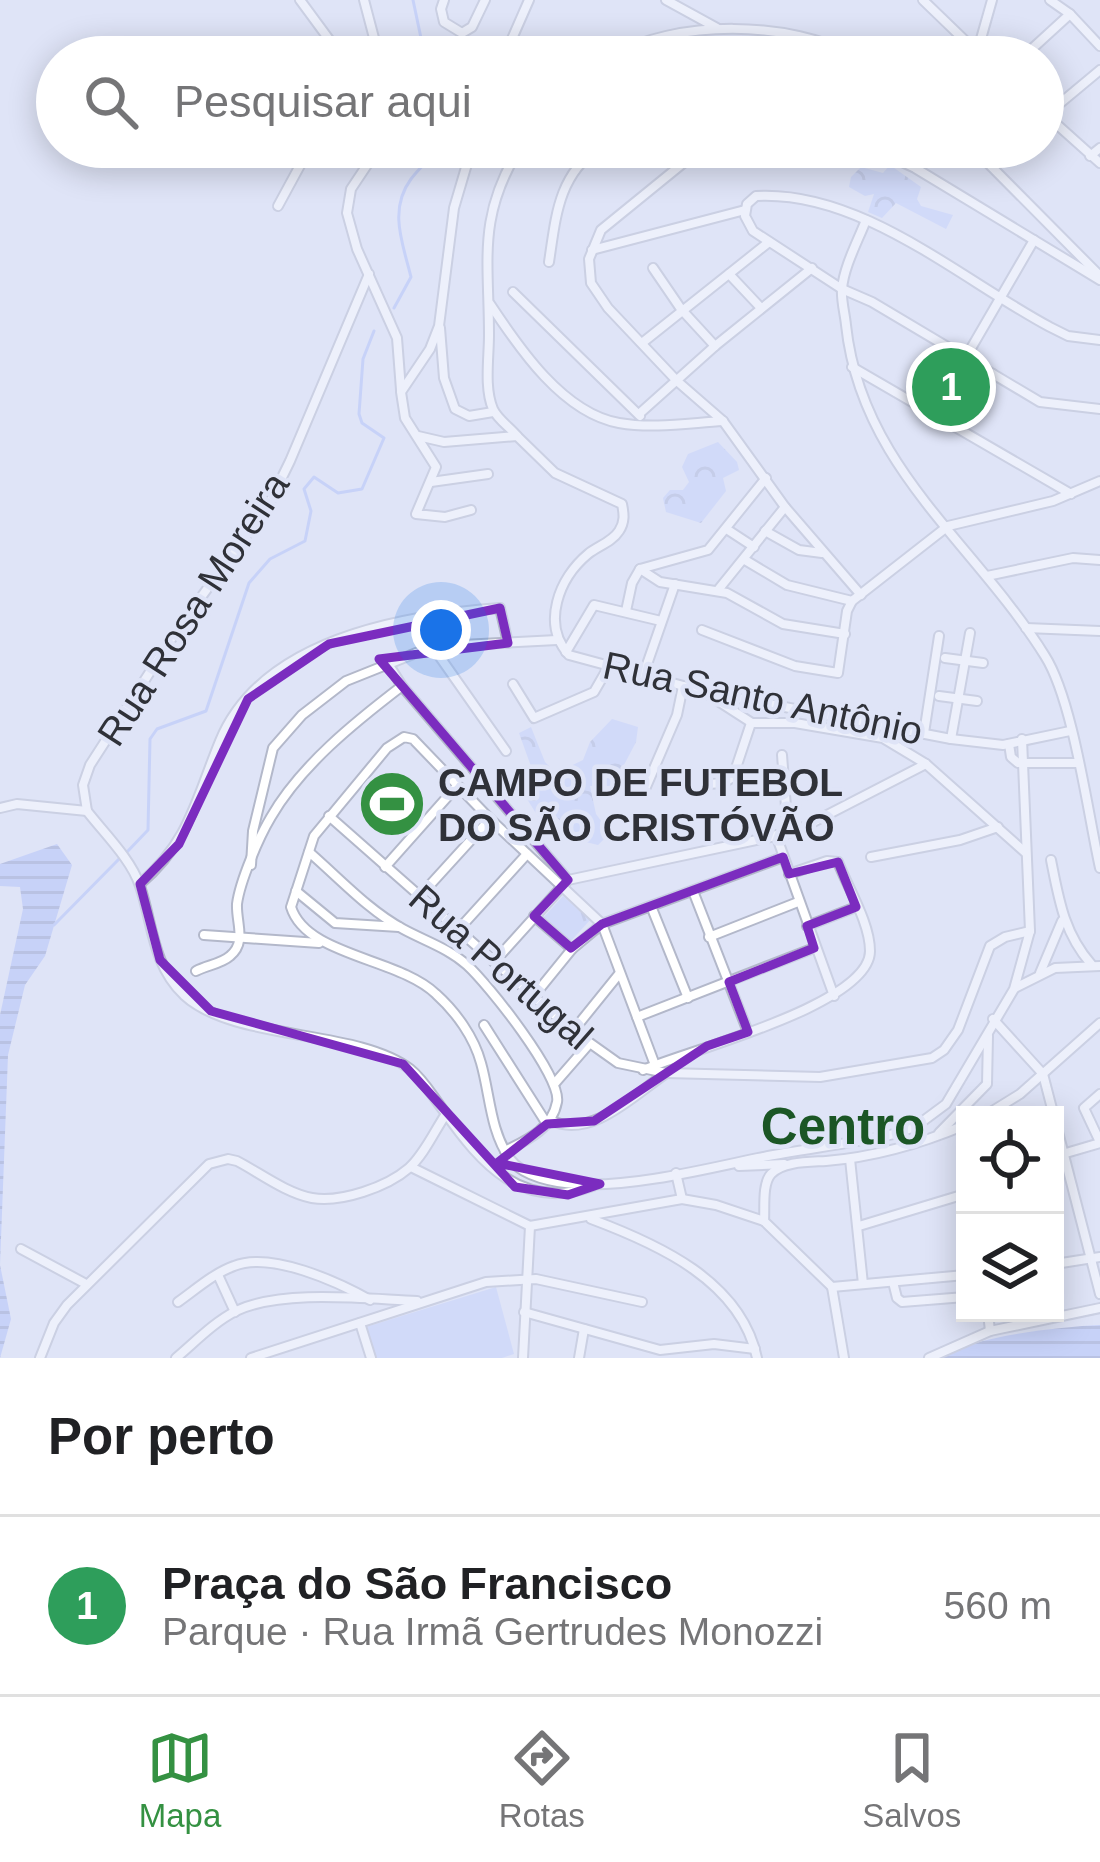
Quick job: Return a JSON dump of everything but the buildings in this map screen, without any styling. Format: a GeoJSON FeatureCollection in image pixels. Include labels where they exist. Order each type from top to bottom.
{"type":"FeatureCollection","features":[{"type":"Feature","properties":{"kind":"street"},"geometry":{"type":"LineString","coordinates":[[300,0],[327,36]]}},
{"type":"Feature","properties":{"kind":"street"},"geometry":{"type":"LineString","coordinates":[[364,0],[373,36]]}},
{"type":"Feature","properties":{"kind":"street"},"geometry":{"type":"LineString","coordinates":[[444,0],[444,22],[462,33],[472,27],[485,0]]}},
{"type":"Feature","properties":{"kind":"street"},"geometry":{"type":"LineString","coordinates":[[513,36],[529,0]]}},
{"type":"Feature","properties":{"kind":"street"},"geometry":{"type":"LineString","coordinates":[[666,0],[718,29]]}},
{"type":"Feature","properties":{"kind":"street"},"geometry":{"type":"LineString","coordinates":[[923,0],[960,36]]}},
{"type":"Feature","properties":{"kind":"street"},"geometry":{"type":"LineString","coordinates":[[983,36],[992,0]]}},
{"type":"Feature","properties":{"kind":"street"},"geometry":{"type":"LineString","coordinates":[[1050,0],[1100,46]]}},
{"type":"Feature","properties":{"kind":"street"},"geometry":{"type":"LineString","coordinates":[[1046,36],[1070,14]]}},
{"type":"Feature","properties":{"kind":"street"},"geometry":{"type":"LineString","coordinates":[[669,36],[718,29],[808,36]]}},
{"type":"Feature","properties":{"kind":"street"},"geometry":{"type":"LineString","coordinates":[[1064,98],[1100,70]]}},
{"type":"Feature","properties":{"kind":"street"},"geometry":{"type":"LineString","coordinates":[[1064,131],[1100,164]]}},
{"type":"Feature","properties":{"kind":"street"},"geometry":{"type":"LineString","coordinates":[[1090,156],[1100,148]]}},
{"type":"Feature","properties":{"kind":"street"},"geometry":{"type":"LineString","coordinates":[[278,206],[299,168]]}},
{"type":"Feature","properties":{"kind":"street"},"geometry":{"type":"LineString","coordinates":[[365,168],[351,189],[347,213],[397,338],[405,418],[436,464],[416,514],[445,517],[471,510]]}},
{"type":"Feature","properties":{"kind":"street"},"geometry":{"type":"LineString","coordinates":[[401,392],[430,350],[439,326],[454,208],[466,168]]}},
{"type":"Feature","properties":{"kind":"street"},"geometry":{"type":"LineString","coordinates":[[510,168],[491,210],[485,263],[488,385],[493,412],[517,436]]}},
{"type":"Feature","properties":{"kind":"street"},"geometry":{"type":"LineString","coordinates":[[549,262],[559,194],[576,168]]}},
{"type":"Feature","properties":{"kind":"street"},"geometry":{"type":"LineString","coordinates":[[676,168],[601,230],[587,272],[591,283],[677,381],[723,421],[856,598]]}},
{"type":"Feature","properties":{"kind":"street"},"geometry":{"type":"LineString","coordinates":[[915,168],[1100,278]]}},
{"type":"Feature","properties":{"kind":"street"},"geometry":{"type":"LineString","coordinates":[[993,168],[1100,278]]}},
{"type":"Feature","properties":{"kind":"street"},"geometry":{"type":"LineString","coordinates":[[592,250],[746,210],[756,196],[824,202],[866,220],[999,300],[1068,335],[1100,340]]}},
{"type":"Feature","properties":{"kind":"street"},"geometry":{"type":"LineString","coordinates":[[746,210],[753,231],[769,242],[1040,402],[1100,410]]}},
{"type":"Feature","properties":{"kind":"street"},"geometry":{"type":"LineString","coordinates":[[866,220],[842,289],[852,368],[888,453],[987,576],[1052,670],[1100,868]]}},
{"type":"Feature","properties":{"kind":"street"},"geometry":{"type":"LineString","coordinates":[[966,357],[1034,240]]}},
{"type":"Feature","properties":{"kind":"street"},"geometry":{"type":"LineString","coordinates":[[642,343],[769,242]]}},
{"type":"Feature","properties":{"kind":"street"},"geometry":{"type":"LineString","coordinates":[[653,268],[715,346]]}},
{"type":"Feature","properties":{"kind":"street"},"geometry":{"type":"LineString","coordinates":[[638,414],[812,268]]}},
{"type":"Feature","properties":{"kind":"street","name":"Rua Rosa Moreira"},"geometry":{"type":"LineString","coordinates":[[87,811],[83,785],[90,765],[177,630],[268,506],[368,274]]}},
{"type":"Feature","properties":{"kind":"street"},"geometry":{"type":"LineString","coordinates":[[729,274],[761,308]]}},
{"type":"Feature","properties":{"kind":"street"},"geometry":{"type":"LineString","coordinates":[[513,292],[649,426]]}},
{"type":"Feature","properties":{"kind":"street"},"geometry":{"type":"LineString","coordinates":[[489,303],[567,398],[618,423],[723,421]]}},
{"type":"Feature","properties":{"kind":"street"},"geometry":{"type":"LineString","coordinates":[[439,326],[444,378],[455,409],[469,416],[493,412]]}},
{"type":"Feature","properties":{"kind":"street"},"geometry":{"type":"LineString","coordinates":[[914,401],[946,347]]}},
{"type":"Feature","properties":{"kind":"street"},"geometry":{"type":"LineString","coordinates":[[852,368],[1072,495]]}},
{"type":"Feature","properties":{"kind":"street"},"geometry":{"type":"LineString","coordinates":[[955,426],[993,374]]}},
{"type":"Feature","properties":{"kind":"street"},"geometry":{"type":"LineString","coordinates":[[418,436],[444,442],[517,436]]}},
{"type":"Feature","properties":{"kind":"street","name":"Rua Santo Antônio"},"geometry":{"type":"LineString","coordinates":[[517,436],[555,473],[615,497],[624,510],[617,534],[577,565],[561,590],[554,620],[557,640],[565,652],[702,691],[823,717],[1010,744]]}},
{"type":"Feature","properties":{"kind":"street"},"geometry":{"type":"LineString","coordinates":[[431,482],[488,474]]}},
{"type":"Feature","properties":{"kind":"street"},"geometry":{"type":"LineString","coordinates":[[626,611],[640,568],[703,554],[728,530],[766,478]]}},
{"type":"Feature","properties":{"kind":"street"},"geometry":{"type":"LineString","coordinates":[[702,630],[795,666],[838,673],[847,611],[856,598],[949,526],[1072,495],[1100,481]]}},
{"type":"Feature","properties":{"kind":"street"},"geometry":{"type":"LineString","coordinates":[[717,590],[785,507]]}},
{"type":"Feature","properties":{"kind":"street"},"geometry":{"type":"LineString","coordinates":[[728,530],[754,547]]}},
{"type":"Feature","properties":{"kind":"street"},"geometry":{"type":"LineString","coordinates":[[765,531],[800,550],[822,553]]}},
{"type":"Feature","properties":{"kind":"street"},"geometry":{"type":"LineString","coordinates":[[987,576],[1072,558],[1100,560]]}},
{"type":"Feature","properties":{"kind":"street"},"geometry":{"type":"LineString","coordinates":[[745,560],[787,585],[856,598]]}},
{"type":"Feature","properties":{"kind":"street"},"geometry":{"type":"LineString","coordinates":[[640,568],[653,579],[717,590],[783,624],[845,634]]}},
{"type":"Feature","properties":{"kind":"street"},"geometry":{"type":"LineString","coordinates":[[644,674],[675,584]]}},
{"type":"Feature","properties":{"kind":"street"},"geometry":{"type":"LineString","coordinates":[[565,652],[594,605],[661,622]]}},
{"type":"Feature","properties":{"kind":"street"},"geometry":{"type":"LineString","coordinates":[[138,880],[172,854],[225,731],[248,699],[279,670],[350,637],[474,610],[500,608],[508,643]]}},
{"type":"Feature","properties":{"kind":"street"},"geometry":{"type":"LineString","coordinates":[[1025,628],[1100,631]]}},
{"type":"Feature","properties":{"kind":"street"},"geometry":{"type":"LineString","coordinates":[[951,739],[970,633]]}},
{"type":"Feature","properties":{"kind":"street"},"geometry":{"type":"LineString","coordinates":[[924,733],[939,636]]}},
{"type":"Feature","properties":{"kind":"street"},"geometry":{"type":"LineString","coordinates":[[251,865],[266,766],[283,736],[346,681],[387,662],[434,650],[557,640]]}},
{"type":"Feature","properties":{"kind":"street"},"geometry":{"type":"LineString","coordinates":[[434,650],[506,751]]}},
{"type":"Feature","properties":{"kind":"street"},"geometry":{"type":"LineString","coordinates":[[945,658],[983,664]]}},
{"type":"Feature","properties":{"kind":"street"},"geometry":{"type":"LineString","coordinates":[[387,662],[402,686],[602,924],[655,1065]]}},
{"type":"Feature","properties":{"kind":"street"},"geometry":{"type":"LineString","coordinates":[[513,684],[534,718],[594,692],[609,666]]}},
{"type":"Feature","properties":{"kind":"street"},"geometry":{"type":"LineString","coordinates":[[196,971],[229,958],[240,938],[238,902],[251,865],[268,822],[299,778],[402,686]]}},
{"type":"Feature","properties":{"kind":"street"},"geometry":{"type":"LineString","coordinates":[[646,787],[677,715],[683,686]]}},
{"type":"Feature","properties":{"kind":"street"},"geometry":{"type":"LineString","coordinates":[[702,691],[751,722],[795,723],[883,738],[926,764],[1027,854]]}},
{"type":"Feature","properties":{"kind":"street"},"geometry":{"type":"LineString","coordinates":[[728,708],[734,696]]}},
{"type":"Feature","properties":{"kind":"street"},"geometry":{"type":"LineString","coordinates":[[939,696],[977,701]]}},
{"type":"Feature","properties":{"kind":"street"},"geometry":{"type":"LineString","coordinates":[[708,784],[733,777],[751,722]]}},
{"type":"Feature","properties":{"kind":"street"},"geometry":{"type":"LineString","coordinates":[[1070,731],[1010,744],[1012,760],[1077,763]]}},
{"type":"Feature","properties":{"kind":"street"},"geometry":{"type":"LineString","coordinates":[[564,882],[527,854],[413,740],[401,737],[314,836],[291,907],[298,923],[327,943],[406,972],[453,1012],[478,1052],[505,1150],[523,1171],[564,1182],[600,1184],[844,1145],[915,1127],[946,1104],[1014,988],[1030,931],[1022,739]]}},
{"type":"Feature","properties":{"kind":"street"},"geometry":{"type":"LineString","coordinates":[[782,755],[788,833]]}},
{"type":"Feature","properties":{"kind":"street"},"geometry":{"type":"LineString","coordinates":[[494,962],[564,882],[788,833],[926,764]]}},
{"type":"Feature","properties":{"kind":"street"},"geometry":{"type":"LineString","coordinates":[[385,867],[457,786]]}},
{"type":"Feature","properties":{"kind":"street"},"geometry":{"type":"LineString","coordinates":[[0,808],[16,804],[87,811],[138,880],[160,960],[170,980],[194,1003],[239,1021],[390,1057],[412,1070],[478,1157],[515,1187],[568,1196],[600,1184]]}},
{"type":"Feature","properties":{"kind":"street","name":"Rua Portugal"},"geometry":{"type":"LineString","coordinates":[[328,816],[589,1044],[618,1063],[641,1070],[820,1077],[932,1058],[958,1030],[990,946],[1030,931]]}},
{"type":"Feature","properties":{"kind":"street"},"geometry":{"type":"LineString","coordinates":[[419,897],[490,819]]}},
{"type":"Feature","properties":{"kind":"street"},"geometry":{"type":"LineString","coordinates":[[871,857],[960,841],[998,827]]}},
{"type":"Feature","properties":{"kind":"street"},"geometry":{"type":"LineString","coordinates":[[776,836],[834,996]]}},
{"type":"Feature","properties":{"kind":"street"},"geometry":{"type":"LineString","coordinates":[[309,852],[400,927],[468,966],[555,1083],[558,1100],[548,1122],[505,1150]]}},
{"type":"Feature","properties":{"kind":"street"},"geometry":{"type":"LineString","coordinates":[[459,929],[527,854]]}},
{"type":"Feature","properties":{"kind":"street"},"geometry":{"type":"LineString","coordinates":[[533,997],[572,949],[602,924],[783,856]]}},
{"type":"Feature","properties":{"kind":"street"},"geometry":{"type":"LineString","coordinates":[[1051,860],[1063,920],[1077,948],[1095,965]]}},
{"type":"Feature","properties":{"kind":"street"},"geometry":{"type":"LineString","coordinates":[[641,1070],[748,1032],[834,996],[852,983],[869,959],[869,946],[836,861],[789,874]]}},
{"type":"Feature","properties":{"kind":"street"},"geometry":{"type":"LineString","coordinates":[[296,891],[335,923],[400,927]]}},
{"type":"Feature","properties":{"kind":"street"},"geometry":{"type":"LineString","coordinates":[[693,891],[748,1032]]}},
{"type":"Feature","properties":{"kind":"street"},"geometry":{"type":"LineString","coordinates":[[710,937],[798,902]]}},
{"type":"Feature","properties":{"kind":"street"},"geometry":{"type":"LineString","coordinates":[[651,906],[688,998]]}},
{"type":"Feature","properties":{"kind":"street"},"geometry":{"type":"LineString","coordinates":[[807,926],[856,907]]}},
{"type":"Feature","properties":{"kind":"street"},"geometry":{"type":"LineString","coordinates":[[535,916],[572,949]]}},
{"type":"Feature","properties":{"kind":"street"},"geometry":{"type":"LineString","coordinates":[[1039,974],[1063,920]]}},
{"type":"Feature","properties":{"kind":"street"},"geometry":{"type":"LineString","coordinates":[[204,934],[327,943]]}},
{"type":"Feature","properties":{"kind":"street"},"geometry":{"type":"LineString","coordinates":[[636,1017],[814,948]]}},
{"type":"Feature","properties":{"kind":"street"},"geometry":{"type":"LineString","coordinates":[[1014,988],[1039,974],[1095,965]]}},
{"type":"Feature","properties":{"kind":"street"},"geometry":{"type":"LineString","coordinates":[[573,1030],[620,973]]}},
{"type":"Feature","properties":{"kind":"street"},"geometry":{"type":"LineString","coordinates":[[993,1018],[1043,1074],[1096,1257],[1100,1294]]}},
{"type":"Feature","properties":{"kind":"street"},"geometry":{"type":"LineString","coordinates":[[999,1106],[1100,1023]]}},
{"type":"Feature","properties":{"kind":"street"},"geometry":{"type":"LineString","coordinates":[[484,1025],[548,1122],[570,1128],[594,1121],[666,1073]]}},
{"type":"Feature","properties":{"kind":"street"},"geometry":{"type":"LineString","coordinates":[[934,1138],[987,1084],[988,1032]]}},
{"type":"Feature","properties":{"kind":"street"},"geometry":{"type":"LineString","coordinates":[[555,1083],[589,1044]]}},
{"type":"Feature","properties":{"kind":"street"},"geometry":{"type":"LineString","coordinates":[[1064,1160],[1100,1143],[1084,1108],[1100,1094]]}},
{"type":"Feature","properties":{"kind":"street"},"geometry":{"type":"LineString","coordinates":[[40,1358],[54,1323],[86,1284],[214,1161],[237,1161],[315,1199],[369,1189],[411,1167],[446,1114]]}},
{"type":"Feature","properties":{"kind":"street"},"geometry":{"type":"LineString","coordinates":[[720,1167],[850,1159],[956,1129]]}},
{"type":"Feature","properties":{"kind":"street"},"geometry":{"type":"LineString","coordinates":[[850,1159],[863,1284]]}},
{"type":"Feature","properties":{"kind":"street"},"geometry":{"type":"LineString","coordinates":[[764,1221],[769,1176],[794,1164]]}},
{"type":"Feature","properties":{"kind":"street"},"geometry":{"type":"LineString","coordinates":[[411,1167],[530,1226],[682,1199],[764,1221],[832,1287],[844,1358]]}},
{"type":"Feature","properties":{"kind":"street"},"geometry":{"type":"LineString","coordinates":[[676,1173],[682,1199]]}},
{"type":"Feature","properties":{"kind":"street"},"geometry":{"type":"LineString","coordinates":[[859,1226],[956,1197]]}},
{"type":"Feature","properties":{"kind":"street"},"geometry":{"type":"LineString","coordinates":[[586,1217],[669,1255],[713,1285],[732,1302],[756,1356]]}},
{"type":"Feature","properties":{"kind":"street"},"geometry":{"type":"LineString","coordinates":[[521,1358],[530,1226]]}},
{"type":"Feature","properties":{"kind":"street"},"geometry":{"type":"LineString","coordinates":[[22,1249],[86,1284]]}},
{"type":"Feature","properties":{"kind":"street"},"geometry":{"type":"LineString","coordinates":[[1064,1262],[1096,1257]]}},
{"type":"Feature","properties":{"kind":"street"},"geometry":{"type":"LineString","coordinates":[[178,1302],[243,1263],[329,1278],[372,1300]]}},
{"type":"Feature","properties":{"kind":"street"},"geometry":{"type":"LineString","coordinates":[[218,1274],[235,1312]]}},
{"type":"Feature","properties":{"kind":"street"},"geometry":{"type":"LineString","coordinates":[[832,1287],[956,1276]]}},
{"type":"Feature","properties":{"kind":"street"},"geometry":{"type":"LineString","coordinates":[[251,1358],[486,1282],[566,1283],[642,1302]]}},
{"type":"Feature","properties":{"kind":"street"},"geometry":{"type":"LineString","coordinates":[[893,1282],[902,1302],[956,1299]]}},
{"type":"Feature","properties":{"kind":"street"},"geometry":{"type":"LineString","coordinates":[[176,1358],[235,1312],[289,1300],[424,1301]]}},
{"type":"Feature","properties":{"kind":"street"},"geometry":{"type":"LineString","coordinates":[[929,1358],[990,1330],[1100,1308]]}},
{"type":"Feature","properties":{"kind":"street"},"geometry":{"type":"LineString","coordinates":[[524,1312],[646,1347],[714,1344],[756,1356]]}},
{"type":"Feature","properties":{"kind":"street"},"geometry":{"type":"LineString","coordinates":[[989,1322],[990,1330]]}},
{"type":"Feature","properties":{"kind":"street"},"geometry":{"type":"LineString","coordinates":[[360,1323],[369,1358]]}},
{"type":"Feature","properties":{"kind":"street"},"geometry":{"type":"LineString","coordinates":[[579,1358],[584,1329]]}},
{"type":"Feature","properties":{"kind":"street"},"geometry":{"type":"LineString","coordinates":[[706,1358],[714,1344]]}},
{"type":"Feature","properties":{"kind":"street"},"geometry":{"type":"LineString","coordinates":[[644,1358],[646,1347]]}},
{"type":"Feature","properties":{"kind":"highlighted area"},"geometry":{"type":"Polygon","coordinates":[[[500,608],[508,643],[379,659],[568,880],[534,916],[571,948],[602,924],[783,857],[789,874],[838,862],[856,907],[807,926],[814,948],[729,982],[748,1032],[707,1046],[594,1121],[547,1124],[497,1163],[600,1184],[568,1195],[515,1187],[403,1064],[211,1011],[160,960],[140,884],[179,844],[248,699],[329,644],[500,608]]]}},
{"type":"Feature","properties":{"kind":"green space"},"geometry":{"type":"Polygon","coordinates":[[[860,168],[883,173],[894,168],[921,187],[917,199],[921,206],[953,215],[946,229],[896,203],[882,218],[868,212],[874,194],[865,196],[849,187],[851,177],[860,168]]]}},
{"type":"Feature","properties":{"kind":"green space"},"geometry":{"type":"Polygon","coordinates":[[[947,354],[986,376],[954,420],[917,399],[947,354]]]}},
{"type":"Feature","properties":{"kind":"green space"},"geometry":{"type":"Polygon","coordinates":[[[718,442],[739,470],[723,478],[726,491],[701,523],[666,512],[663,498],[670,490],[683,490],[689,482],[682,467],[688,454],[718,442]]]}},
{"type":"Feature","properties":{"kind":"green space"},"geometry":{"type":"Polygon","coordinates":[[[612,719],[638,727],[636,742],[613,786],[590,786],[596,814],[610,833],[598,845],[578,840],[551,811],[539,818],[527,799],[533,772],[519,733],[531,727],[545,762],[556,773],[583,760],[590,742],[612,719]]]}},
{"type":"Feature","properties":{"kind":"green space"},"geometry":{"type":"Polygon","coordinates":[[[563,896],[590,920],[571,941],[544,917],[563,896]]]}},
{"type":"Feature","properties":{"kind":"green space"},"geometry":{"type":"Polygon","coordinates":[[[496,1287],[514,1354],[502,1358],[375,1358],[366,1327],[496,1287]]]}},
{"type":"Feature","properties":{"kind":"shaded area"},"geometry":{"type":"Polygon","coordinates":[[[57,844],[72,865],[45,956],[25,985],[8,1055],[0,1265],[0,1015],[23,909],[20,887],[0,886],[0,864],[57,844]]]}},
{"type":"Feature","properties":{"kind":"shaded area"},"geometry":{"type":"Polygon","coordinates":[[[0,1265],[11,1319],[0,1358],[0,1265]]]}},
{"type":"Feature","properties":{"kind":"shaded area"},"geometry":{"type":"Polygon","coordinates":[[[1100,1325],[1100,1358],[938,1358],[994,1338],[1100,1325]]]}},
{"type":"Feature","properties":{"kind":"waterway"},"geometry":{"type":"LineString","coordinates":[[413,0],[421,36]]}},
{"type":"Feature","properties":{"kind":"waterway"},"geometry":{"type":"LineString","coordinates":[[394,308],[411,277],[399,227],[400,203],[420,168]]}},
{"type":"Feature","properties":{"kind":"waterway"},"geometry":{"type":"LineString","coordinates":[[126,853],[148,830],[150,739],[157,729],[206,711],[249,583],[270,559],[305,541],[311,511],[304,489],[314,477],[338,493],[362,489],[384,438],[362,423],[359,414],[363,359],[374,331]]}},
{"type":"Feature","properties":{"kind":"waterway"},"geometry":{"type":"LineString","coordinates":[[54,925],[119,859]]}},
{"type":"Feature","properties":{"kind":"place","name":"Praça do São Francisco"},"geometry":{"type":"Point","coordinates":[951,387]}},
{"type":"Feature","properties":{"kind":"place","name":"CAMPO DE FUTEBOL DO SÃO CRISTÓVÃO"},"geometry":{"type":"Point","coordinates":[392,804]}},
{"type":"Feature","properties":{"kind":"district","name":"Centro"},"geometry":{"type":"Point","coordinates":[843,1126]}}]}
